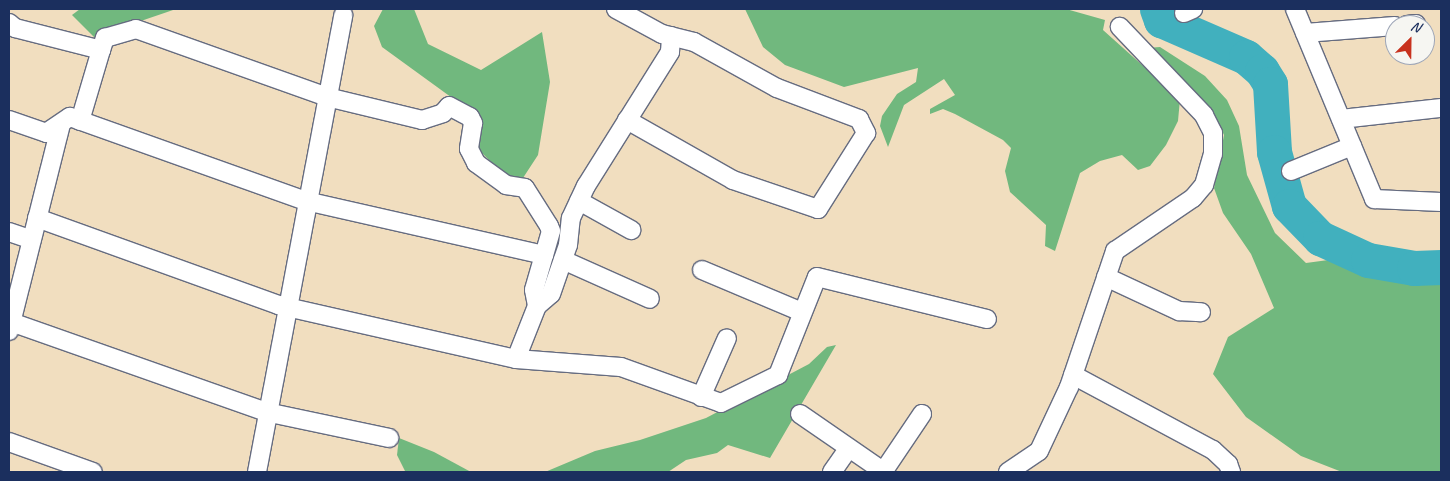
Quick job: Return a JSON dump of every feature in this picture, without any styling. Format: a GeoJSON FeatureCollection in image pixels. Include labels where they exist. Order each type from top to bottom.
{"type":"FeatureCollection","features":[{"type":"Feature","properties":{"kind":"street"},"geometry":{"type":"LineString","coordinates":[[616,9],[671,36],[694,42],[777,88],[859,119],[866,133],[818,209],[732,180],[627,120]]}},
{"type":"Feature","properties":{"kind":"street"},"geometry":{"type":"LineString","coordinates":[[1295,9],[1374,198],[1441,202]]}},
{"type":"Feature","properties":{"kind":"street"},"geometry":{"type":"LineString","coordinates":[[257,472],[266,412],[343,16]]}},
{"type":"Feature","properties":{"kind":"street"},"geometry":{"type":"LineString","coordinates":[[9,23],[16,28],[101,50]]}},
{"type":"Feature","properties":{"kind":"street"},"geometry":{"type":"LineString","coordinates":[[1019,470],[1039,451],[1073,375],[1115,251],[1193,198],[1204,185],[1213,154],[1213,134],[1204,115],[1120,27]]}},
{"type":"Feature","properties":{"kind":"street"},"geometry":{"type":"LineString","coordinates":[[1305,33],[1385,27]]}},
{"type":"Feature","properties":{"kind":"street"},"geometry":{"type":"LineString","coordinates":[[80,121],[105,38],[136,29],[327,97],[422,120],[444,113],[448,106],[470,117],[473,123],[470,149],[476,163],[506,185],[524,188],[549,226],[551,231],[534,290],[538,306]]}},
{"type":"Feature","properties":{"kind":"street"},"geometry":{"type":"LineString","coordinates":[[516,359],[538,306],[551,294],[563,260],[571,218],[579,201],[670,52],[671,36]]}},
{"type":"Feature","properties":{"kind":"street"},"geometry":{"type":"LineString","coordinates":[[1341,119],[1441,108]]}},
{"type":"Feature","properties":{"kind":"street"},"geometry":{"type":"LineString","coordinates":[[9,120],[46,133],[70,117],[306,201],[544,255]]}},
{"type":"Feature","properties":{"kind":"street"},"geometry":{"type":"LineString","coordinates":[[61,124],[10,326],[266,412],[390,438]]}},
{"type":"Feature","properties":{"kind":"street"},"geometry":{"type":"LineString","coordinates":[[1291,171],[1352,146]]}},
{"type":"Feature","properties":{"kind":"street"},"geometry":{"type":"LineString","coordinates":[[579,201],[631,230]]}},
{"type":"Feature","properties":{"kind":"street"},"geometry":{"type":"LineString","coordinates":[[37,218],[287,306],[516,359],[621,367],[721,403],[778,375],[817,277],[826,277],[987,319]]}},
{"type":"Feature","properties":{"kind":"street"},"geometry":{"type":"LineString","coordinates":[[9,232],[32,240]]}},
{"type":"Feature","properties":{"kind":"street"},"geometry":{"type":"LineString","coordinates":[[563,260],[650,299]]}},
{"type":"Feature","properties":{"kind":"street"},"geometry":{"type":"LineString","coordinates":[[702,270],[802,312]]}},
{"type":"Feature","properties":{"kind":"street"},"geometry":{"type":"LineString","coordinates":[[1106,277],[1179,311],[1201,312]]}},
{"type":"Feature","properties":{"kind":"street"},"geometry":{"type":"LineString","coordinates":[[701,397],[726,338]]}},
{"type":"Feature","properties":{"kind":"street"},"geometry":{"type":"LineString","coordinates":[[1073,375],[1213,450],[1228,464],[1231,472]]}},
{"type":"Feature","properties":{"kind":"street"},"geometry":{"type":"LineString","coordinates":[[800,414],[884,472],[922,414]]}},
{"type":"Feature","properties":{"kind":"street"},"geometry":{"type":"LineString","coordinates":[[9,442],[92,472]]}},
{"type":"Feature","properties":{"kind":"street"},"geometry":{"type":"LineString","coordinates":[[832,472],[849,448]]}},
{"type":"Feature","properties":{"kind":"green space"},"geometry":{"type":"Polygon","coordinates":[[[80,9],[176,9],[94,37],[72,15],[80,9]]]}},
{"type":"Feature","properties":{"kind":"green space"},"geometry":{"type":"Polygon","coordinates":[[[383,9],[414,9],[428,44],[481,70],[542,32],[550,82],[538,155],[521,181],[502,173],[474,145],[477,116],[382,47],[374,26],[383,9]]]}},
{"type":"Feature","properties":{"kind":"green space"},"geometry":{"type":"Polygon","coordinates":[[[745,9],[1066,9],[1105,20],[1103,30],[1180,99],[1178,121],[1166,145],[1150,166],[1138,170],[1122,155],[1100,161],[1080,173],[1055,251],[1045,246],[1046,225],[1010,192],[1005,171],[1011,148],[1003,140],[955,114],[943,109],[930,114],[930,109],[955,95],[944,79],[904,105],[888,147],[880,126],[882,116],[897,94],[916,82],[918,68],[844,87],[785,65],[763,47],[745,9]]]}},
{"type":"Feature","properties":{"kind":"green space"},"geometry":{"type":"Polygon","coordinates":[[[1160,47],[1205,76],[1227,100],[1239,126],[1247,175],[1275,233],[1306,263],[1343,258],[1417,284],[1441,279],[1441,472],[1342,472],[1301,456],[1246,417],[1213,374],[1228,337],[1274,308],[1251,254],[1223,213],[1214,188],[1224,135],[1211,109],[1147,48],[1160,47]]]}},
{"type":"Feature","properties":{"kind":"green space"},"geometry":{"type":"Polygon","coordinates":[[[836,345],[770,458],[728,445],[717,453],[686,460],[668,472],[545,472],[595,451],[640,440],[706,418],[809,364],[827,347],[836,345]]]}},
{"type":"Feature","properties":{"kind":"green space"},"geometry":{"type":"Polygon","coordinates":[[[399,438],[434,452],[471,472],[405,471],[397,455],[399,438]]]}},
{"type":"Feature","properties":{"kind":"waterway"},"geometry":{"type":"LineString","coordinates":[[1157,9],[1161,20],[1246,57],[1262,71],[1270,84],[1274,152],[1289,206],[1320,238],[1368,260],[1414,268],[1441,267]]}}]}
